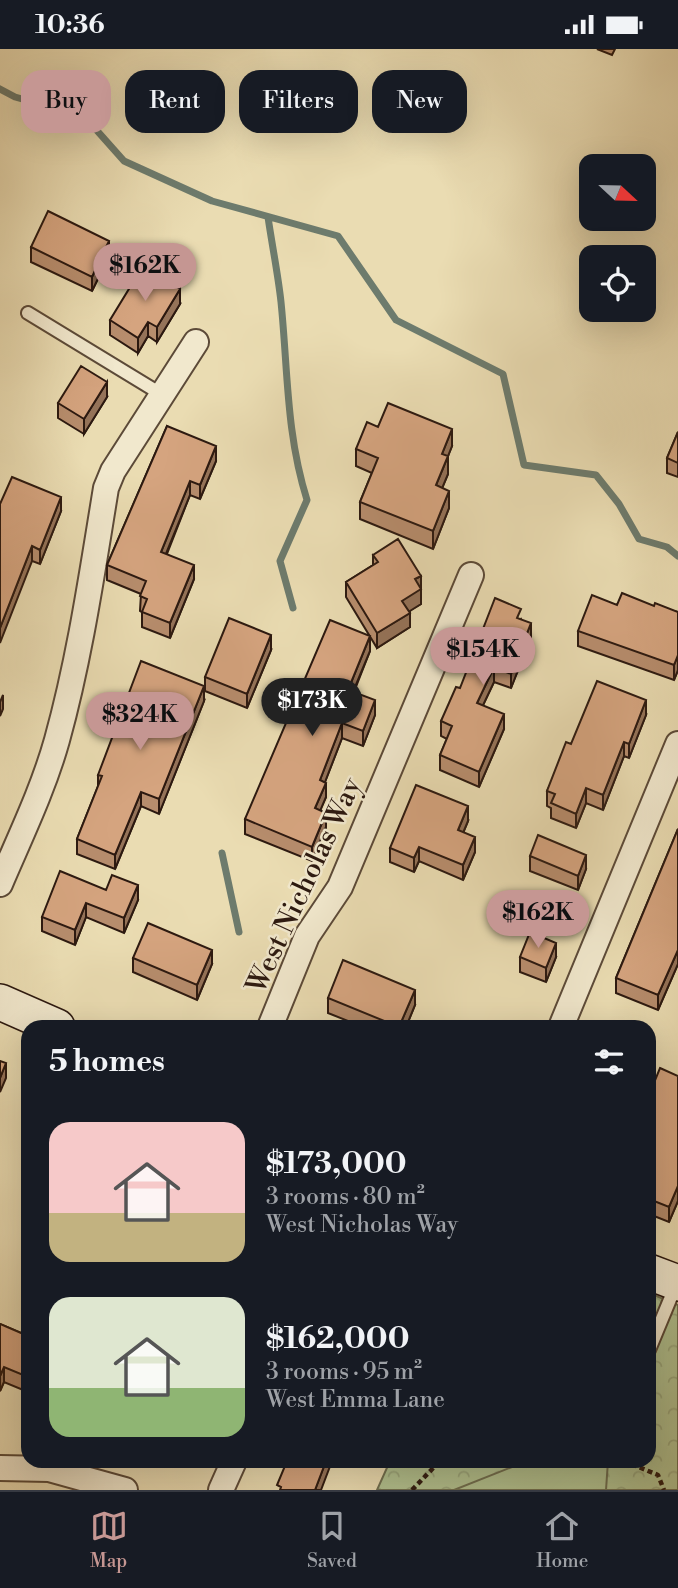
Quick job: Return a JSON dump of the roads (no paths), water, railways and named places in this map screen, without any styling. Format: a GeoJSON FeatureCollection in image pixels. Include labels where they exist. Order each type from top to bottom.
{"type":"FeatureCollection","features":[{"type":"Feature","properties":{"kind":"street"},"geometry":{"type":"LineString","coordinates":[[0,884],[44,779],[79,650],[106,488],[122,452],[196,342]]}},
{"type":"Feature","properties":{"kind":"street","name":"West Nicholas Way"},"geometry":{"type":"LineString","coordinates":[[273,1020],[307,936],[340,887],[471,575]]}},
{"type":"Feature","properties":{"kind":"street"},"geometry":{"type":"LineString","coordinates":[[564,1020],[675,760]]}},
{"type":"Feature","properties":{"kind":"street"},"geometry":{"type":"LineString","coordinates":[[0,1002],[41,1020]]}},
{"type":"Feature","properties":{"kind":"street"},"geometry":{"type":"LineString","coordinates":[[0,1468],[49,1469],[125,1490]]}},
{"type":"Feature","properties":{"kind":"street"},"geometry":{"type":"LineString","coordinates":[[221,1490],[231,1468]]}},
{"type":"Feature","properties":{"kind":"lane"},"geometry":{"type":"LineString","coordinates":[[28,313],[161,394]]}},
{"type":"Feature","properties":{"kind":"lane"},"geometry":{"type":"LineString","coordinates":[[656,1324],[668,1279]]}},
{"type":"Feature","properties":{"kind":"waterway"},"geometry":{"type":"LineString","coordinates":[[0,89],[15,97],[84,116],[124,161],[212,201],[338,236],[396,320],[503,374],[524,465],[596,475],[619,504],[639,539],[667,547],[678,556]]}},
{"type":"Feature","properties":{"kind":"waterway"},"geometry":{"type":"LineString","coordinates":[[268,217],[281,302],[291,426],[307,500],[280,561],[293,608]]}},
{"type":"Feature","properties":{"kind":"waterway"},"geometry":{"type":"LineString","coordinates":[[222,853],[239,932]]}}]}
